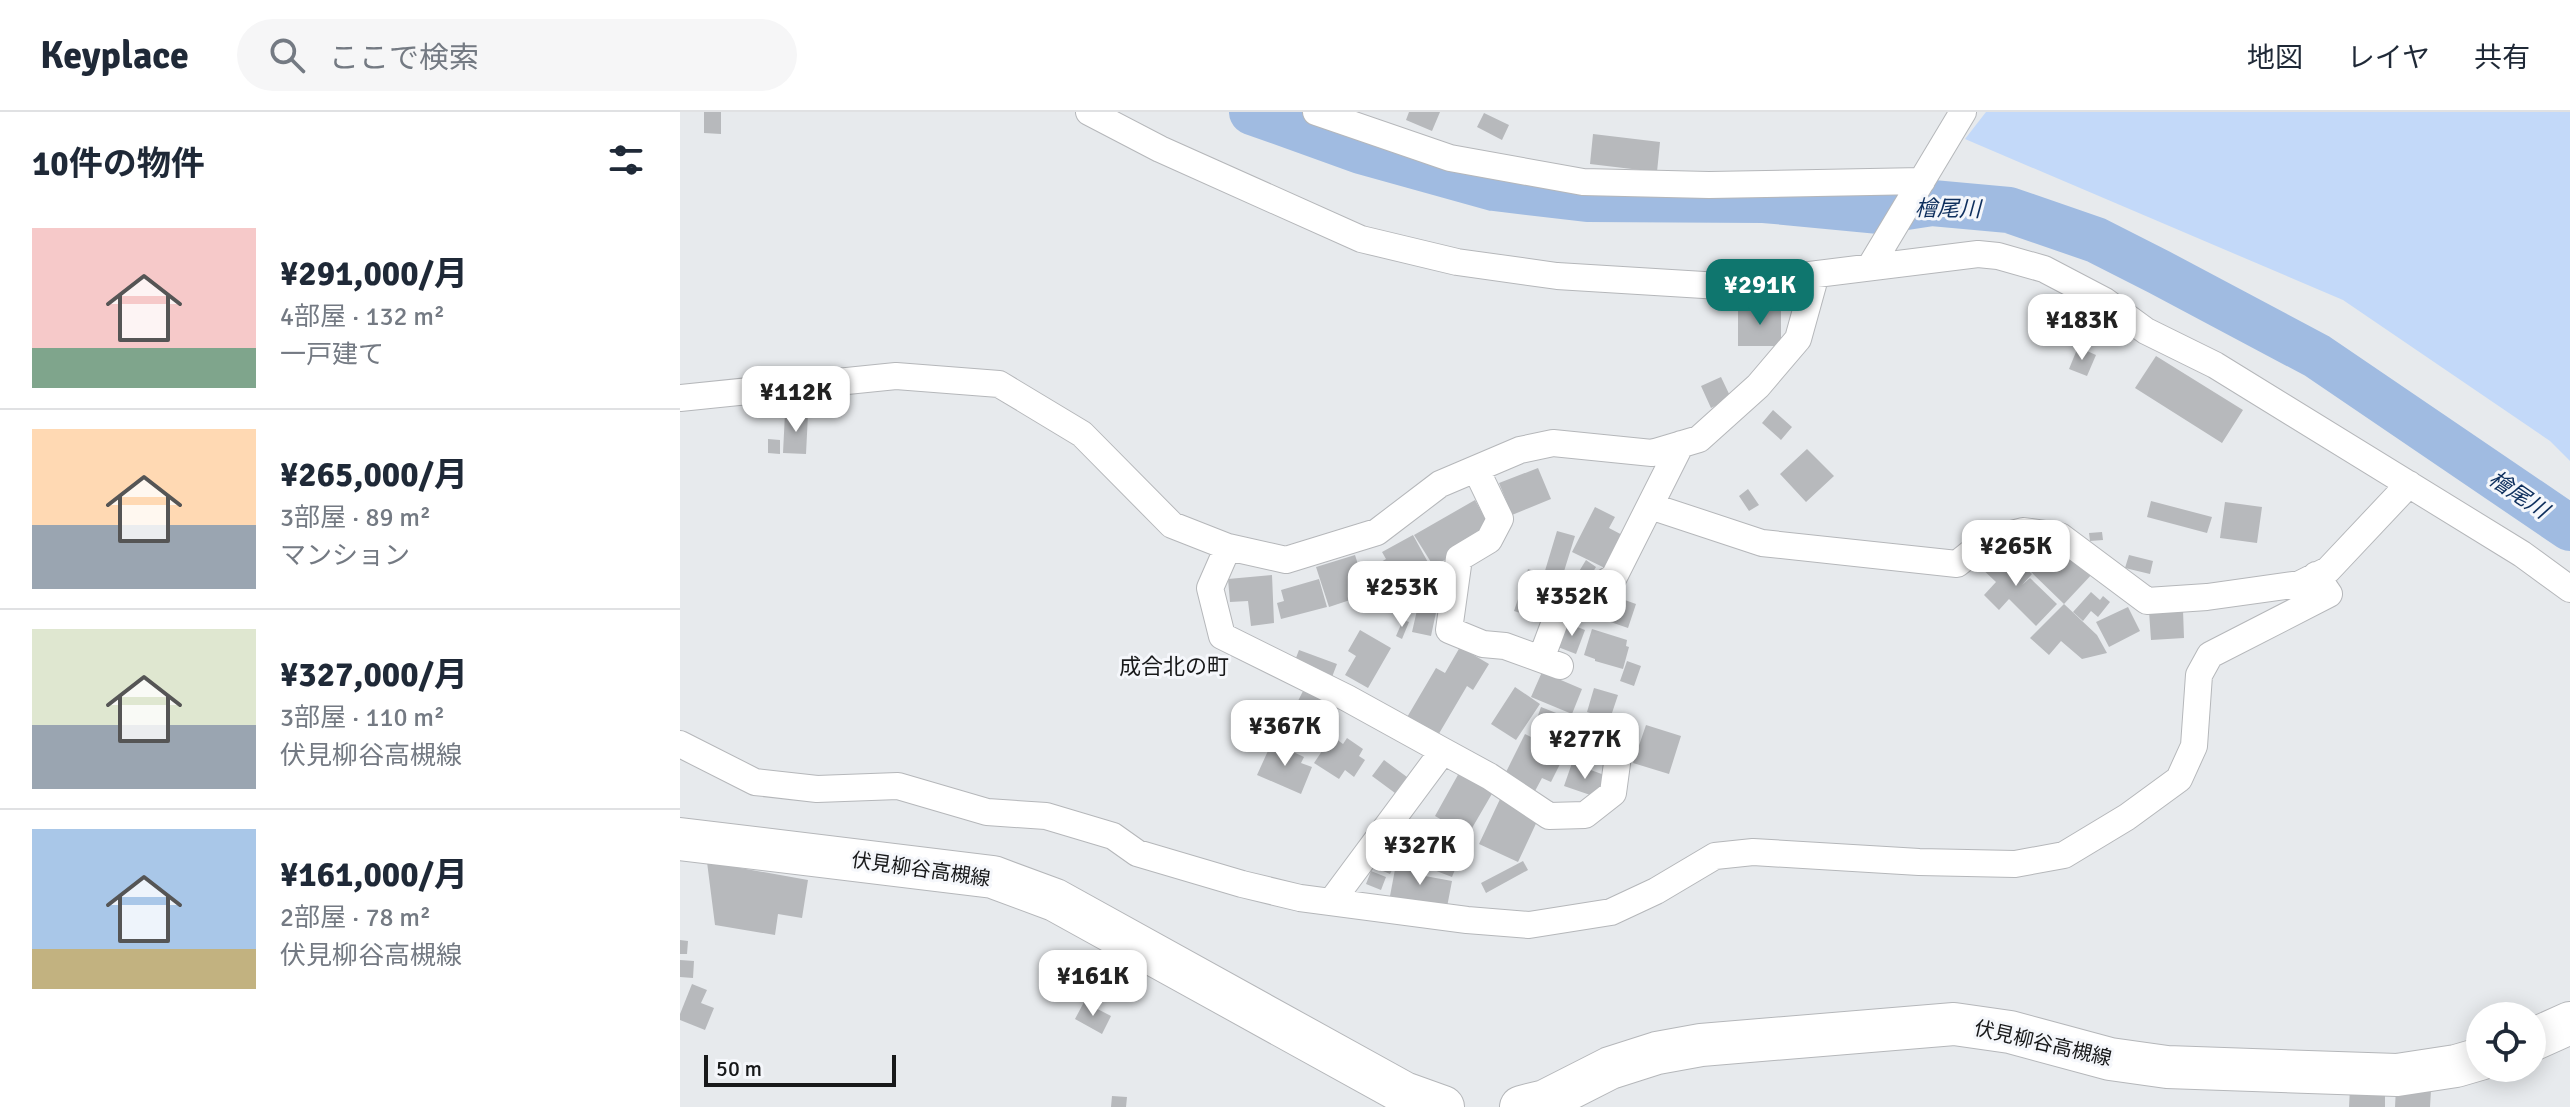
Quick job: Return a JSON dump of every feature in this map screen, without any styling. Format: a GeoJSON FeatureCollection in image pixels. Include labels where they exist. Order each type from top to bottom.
{"type":"FeatureCollection","features":[{"type":"Feature","properties":{"kind":"main road","name":"伏見柳谷高槻線"},"geometry":{"type":"LineString","coordinates":[[680,839],[993,877],[1055,900],[1404,1093],[1443,1107]]}},
{"type":"Feature","properties":{"kind":"main road"},"geometry":{"type":"LineString","coordinates":[[2546,1034],[2570,1023]]}},
{"type":"Feature","properties":{"kind":"main road","name":"伏見柳谷高槻線"},"geometry":{"type":"LineString","coordinates":[[1521,1107],[1545,1101],[1610,1068],[1657,1053],[1701,1045],[1954,1024],[2010,1032],[2110,1059],[2167,1067],[2397,1075],[2466,1063]]}},
{"type":"Feature","properties":{"kind":"street"},"geometry":{"type":"LineString","coordinates":[[1089,112],[1160,149],[1361,239],[1457,262],[1557,276],[1720,286],[1978,254],[1998,256],[2044,269],[2105,301],[2146,331],[2215,365],[2522,554],[2570,589]]}},
{"type":"Feature","properties":{"kind":"street"},"geometry":{"type":"LineString","coordinates":[[1316,112],[1450,158],[1583,182],[1709,185],[1922,181]]}},
{"type":"Feature","properties":{"kind":"street"},"geometry":{"type":"LineString","coordinates":[[1870,267],[1963,112]]}},
{"type":"Feature","properties":{"kind":"street"},"geometry":{"type":"LineString","coordinates":[[680,398],[896,376],[999,384],[1082,434],[1172,525],[1228,547],[1286,560],[1377,532],[1440,484],[1520,450],[1553,443],[1652,453],[1699,439],[1748,395],[1798,339],[1816,274]]}},
{"type":"Feature","properties":{"kind":"street"},"geometry":{"type":"LineString","coordinates":[[1476,469],[1500,519],[1489,540],[1459,558],[1449,630],[1483,644],[1505,646],[1551,662],[1559,611],[1614,577],[1681,444]]}},
{"type":"Feature","properties":{"kind":"street"},"geometry":{"type":"LineString","coordinates":[[1650,506],[1762,543],[1957,564],[1987,540],[2023,531],[2060,536],[2147,601],[2207,597],[2300,584],[2328,570],[2409,484]]}},
{"type":"Feature","properties":{"kind":"street"},"geometry":{"type":"LineString","coordinates":[[1228,547],[1210,588],[1222,636],[1347,698],[1489,776],[1549,816],[1585,815],[1613,793],[1618,756]]}},
{"type":"Feature","properties":{"kind":"street"},"geometry":{"type":"LineString","coordinates":[[680,744],[755,782],[817,789],[898,786],[987,812],[1046,816],[1113,836],[1137,853],[1300,898],[1529,925],[1611,912],[1656,891],[1715,856],[1753,852],[2015,864],[2064,855],[2127,817],[2179,779],[2194,746],[2199,675],[2210,655],[2329,594],[2316,575]]}},
{"type":"Feature","properties":{"kind":"street"},"geometry":{"type":"LineString","coordinates":[[1331,902],[1443,751]]}},
{"type":"Feature","properties":{"kind":"shaded area"},"geometry":{"type":"Polygon","coordinates":[[[1986,112],[2570,112],[2570,461],[2550,441],[2343,300],[1965,139],[1986,112]]]}},
{"type":"Feature","properties":{"kind":"building"},"geometry":{"type":"Polygon","coordinates":[[[704,112],[721,112],[721,134],[704,133],[704,112]]]}},
{"type":"Feature","properties":{"kind":"building"},"geometry":{"type":"Polygon","coordinates":[[[1409,112],[1440,112],[1432,131],[1406,120],[1409,112]]]}},
{"type":"Feature","properties":{"kind":"building"},"geometry":{"type":"Polygon","coordinates":[[[1484,113],[1509,125],[1502,140],[1477,127],[1484,113]]]}},
{"type":"Feature","properties":{"kind":"building"},"geometry":{"type":"Polygon","coordinates":[[[1593,134],[1660,142],[1657,172],[1590,164],[1593,134]]]}},
{"type":"Feature","properties":{"kind":"building"},"geometry":{"type":"Polygon","coordinates":[[[1738,308],[1781,308],[1781,346],[1738,346],[1738,308]]]}},
{"type":"Feature","properties":{"kind":"building"},"geometry":{"type":"Polygon","coordinates":[[[2078,347],[2096,355],[2087,376],[2069,369],[2078,347]]]}},
{"type":"Feature","properties":{"kind":"building"},"geometry":{"type":"Polygon","coordinates":[[[2156,356],[2243,410],[2222,443],[2135,388],[2156,356]]]}},
{"type":"Feature","properties":{"kind":"building"},"geometry":{"type":"Polygon","coordinates":[[[1721,377],[1731,398],[1711,408],[1701,386],[1721,377]]]}},
{"type":"Feature","properties":{"kind":"building"},"geometry":{"type":"Polygon","coordinates":[[[1773,410],[1792,427],[1781,440],[1762,423],[1773,410]]]}},
{"type":"Feature","properties":{"kind":"building"},"geometry":{"type":"Polygon","coordinates":[[[785,413],[808,414],[806,454],[783,453],[785,413]]]}},
{"type":"Feature","properties":{"kind":"building"},"geometry":{"type":"Polygon","coordinates":[[[768,439],[780,440],[780,454],[768,453],[768,439]]]}},
{"type":"Feature","properties":{"kind":"building"},"geometry":{"type":"Polygon","coordinates":[[[1807,449],[1834,476],[1806,502],[1780,474],[1807,449]]]}},
{"type":"Feature","properties":{"kind":"building"},"geometry":{"type":"Polygon","coordinates":[[[1538,468],[1551,499],[1512,515],[1499,483],[1538,468]]]}},
{"type":"Feature","properties":{"kind":"building"},"geometry":{"type":"Polygon","coordinates":[[[1748,489],[1759,505],[1749,511],[1739,496],[1748,489]]]}},
{"type":"Feature","properties":{"kind":"building"},"geometry":{"type":"Polygon","coordinates":[[[1475,500],[1491,529],[1434,567],[1414,535],[1475,500]]]}},
{"type":"Feature","properties":{"kind":"building"},"geometry":{"type":"Polygon","coordinates":[[[2151,501],[2212,517],[2207,533],[2147,517],[2151,501]]]}},
{"type":"Feature","properties":{"kind":"building"},"geometry":{"type":"Polygon","coordinates":[[[2225,502],[2262,507],[2257,543],[2220,538],[2225,502]]]}},
{"type":"Feature","properties":{"kind":"building"},"geometry":{"type":"Polygon","coordinates":[[[1595,507],[1615,517],[1609,528],[1628,538],[1611,571],[1572,552],[1595,507]]]}},
{"type":"Feature","properties":{"kind":"building"},"geometry":{"type":"Polygon","coordinates":[[[1557,531],[1575,536],[1556,597],[1538,592],[1530,616],[1514,611],[1528,569],[1544,574],[1557,531]]]}},
{"type":"Feature","properties":{"kind":"building"},"geometry":{"type":"Polygon","coordinates":[[[2102,532],[2103,540],[2090,541],[2089,533],[2102,532]]]}},
{"type":"Feature","properties":{"kind":"building"},"geometry":{"type":"Polygon","coordinates":[[[1413,535],[1430,566],[1378,596],[1364,572],[1386,559],[1382,552],[1413,535]]]}},
{"type":"Feature","properties":{"kind":"building"},"geometry":{"type":"Polygon","coordinates":[[[1991,550],[2004,562],[2010,555],[2032,574],[2022,585],[2030,578],[2057,604],[2036,626],[2009,599],[1999,610],[1984,595],[1996,582],[1978,565],[1991,550]]]}},
{"type":"Feature","properties":{"kind":"building"},"geometry":{"type":"Polygon","coordinates":[[[2053,552],[2094,572],[2064,604],[2029,570],[2053,552]]]}},
{"type":"Feature","properties":{"kind":"building"},"geometry":{"type":"Polygon","coordinates":[[[1355,555],[1365,586],[1348,592],[1350,600],[1329,607],[1316,567],[1355,555]]]}},
{"type":"Feature","properties":{"kind":"building"},"geometry":{"type":"Polygon","coordinates":[[[2129,555],[2153,561],[2150,574],[2125,568],[2129,555]]]}},
{"type":"Feature","properties":{"kind":"building"},"geometry":{"type":"Polygon","coordinates":[[[1586,560],[1596,567],[1585,585],[1575,578],[1586,560]]]}},
{"type":"Feature","properties":{"kind":"building"},"geometry":{"type":"Polygon","coordinates":[[[1426,571],[1444,575],[1431,636],[1412,632],[1426,571]]]}},
{"type":"Feature","properties":{"kind":"building"},"geometry":{"type":"Polygon","coordinates":[[[1272,575],[1274,623],[1251,626],[1248,601],[1230,602],[1228,579],[1272,575]]]}},
{"type":"Feature","properties":{"kind":"building"},"geometry":{"type":"Polygon","coordinates":[[[1319,579],[1327,607],[1281,619],[1277,603],[1284,601],[1281,590],[1319,579]]]}},
{"type":"Feature","properties":{"kind":"building"},"geometry":{"type":"Polygon","coordinates":[[[1406,585],[1418,588],[1415,602],[1403,599],[1406,585]]]}},
{"type":"Feature","properties":{"kind":"building"},"geometry":{"type":"Polygon","coordinates":[[[2091,592],[2100,600],[2103,596],[2110,602],[2098,617],[2091,611],[2083,621],[2073,612],[2091,592]]]}},
{"type":"Feature","properties":{"kind":"building"},"geometry":{"type":"Polygon","coordinates":[[[1608,594],[1636,604],[1628,628],[1599,618],[1608,594]]]}},
{"type":"Feature","properties":{"kind":"building"},"geometry":{"type":"Polygon","coordinates":[[[2064,604],[2097,635],[2107,653],[2082,659],[2061,641],[2049,655],[2030,638],[2064,604]]]}},
{"type":"Feature","properties":{"kind":"building"},"geometry":{"type":"Polygon","coordinates":[[[2128,607],[2140,631],[2109,647],[2096,622],[2128,607]]]}},
{"type":"Feature","properties":{"kind":"building"},"geometry":{"type":"Polygon","coordinates":[[[2183,610],[2184,638],[2151,640],[2149,611],[2183,610]]]}},
{"type":"Feature","properties":{"kind":"building"},"geometry":{"type":"Polygon","coordinates":[[[1403,620],[1409,622],[1402,639],[1396,636],[1403,620]]]}},
{"type":"Feature","properties":{"kind":"building"},"geometry":{"type":"Polygon","coordinates":[[[1567,623],[1585,630],[1576,654],[1558,647],[1567,623]]]}},
{"type":"Feature","properties":{"kind":"building"},"geometry":{"type":"Polygon","coordinates":[[[1592,629],[1627,640],[1626,646],[1629,647],[1623,669],[1584,655],[1592,629]]]}},
{"type":"Feature","properties":{"kind":"building"},"geometry":{"type":"Polygon","coordinates":[[[1360,630],[1391,648],[1368,688],[1345,675],[1356,656],[1348,651],[1360,630]]]}},
{"type":"Feature","properties":{"kind":"building"},"geometry":{"type":"Polygon","coordinates":[[[1460,647],[1489,664],[1473,690],[1467,686],[1437,737],[1406,719],[1436,668],[1445,673],[1460,647]]]}},
{"type":"Feature","properties":{"kind":"building"},"geometry":{"type":"Polygon","coordinates":[[[1299,650],[1337,664],[1332,677],[1294,663],[1299,650]]]}},
{"type":"Feature","properties":{"kind":"building"},"geometry":{"type":"Polygon","coordinates":[[[1627,661],[1641,666],[1634,686],[1620,681],[1627,661]]]}},
{"type":"Feature","properties":{"kind":"building"},"geometry":{"type":"Polygon","coordinates":[[[1542,672],[1582,689],[1572,714],[1531,697],[1542,672]]]}},
{"type":"Feature","properties":{"kind":"building"},"geometry":{"type":"Polygon","coordinates":[[[1515,687],[1540,704],[1516,740],[1491,724],[1515,687]]]}},
{"type":"Feature","properties":{"kind":"building"},"geometry":{"type":"Polygon","coordinates":[[[1594,688],[1618,695],[1610,719],[1587,712],[1594,688]]]}},
{"type":"Feature","properties":{"kind":"building"},"geometry":{"type":"Polygon","coordinates":[[[1304,689],[1332,703],[1319,729],[1291,715],[1304,689]]]}},
{"type":"Feature","properties":{"kind":"building"},"geometry":{"type":"Polygon","coordinates":[[[1541,707],[1569,718],[1563,735],[1535,724],[1541,707]]]}},
{"type":"Feature","properties":{"kind":"building"},"geometry":{"type":"Polygon","coordinates":[[[1646,725],[1681,736],[1669,774],[1633,763],[1646,725]]]}},
{"type":"Feature","properties":{"kind":"building"},"geometry":{"type":"Polygon","coordinates":[[[1525,734],[1565,754],[1551,782],[1542,778],[1535,791],[1504,776],[1525,734]]]}},
{"type":"Feature","properties":{"kind":"building"},"geometry":{"type":"Polygon","coordinates":[[[1332,736],[1343,744],[1347,738],[1363,749],[1359,756],[1365,760],[1354,777],[1345,770],[1339,779],[1314,763],[1332,736]]]}},
{"type":"Feature","properties":{"kind":"building"},"geometry":{"type":"Polygon","coordinates":[[[1272,742],[1304,757],[1301,763],[1312,767],[1301,794],[1257,775],[1272,742]]]}},
{"type":"Feature","properties":{"kind":"building"},"geometry":{"type":"Polygon","coordinates":[[[1384,760],[1407,777],[1395,793],[1372,776],[1384,760]]]}},
{"type":"Feature","properties":{"kind":"building"},"geometry":{"type":"Polygon","coordinates":[[[1572,763],[1607,776],[1599,798],[1564,786],[1572,763]]]}},
{"type":"Feature","properties":{"kind":"building"},"geometry":{"type":"Polygon","coordinates":[[[1459,773],[1493,792],[1468,835],[1435,816],[1459,773]]]}},
{"type":"Feature","properties":{"kind":"building"},"geometry":{"type":"Polygon","coordinates":[[[1501,797],[1540,815],[1518,862],[1479,844],[1501,797]]]}},
{"type":"Feature","properties":{"kind":"building"},"geometry":{"type":"Polygon","coordinates":[[[1435,832],[1465,845],[1452,877],[1421,865],[1435,832]]]}},
{"type":"Feature","properties":{"kind":"building"},"geometry":{"type":"Polygon","coordinates":[[[1382,850],[1398,858],[1390,874],[1374,867],[1382,850]]]}},
{"type":"Feature","properties":{"kind":"building"},"geometry":{"type":"Polygon","coordinates":[[[1523,861],[1528,870],[1486,893],[1481,883],[1523,861]]]}},
{"type":"Feature","properties":{"kind":"building"},"geometry":{"type":"Polygon","coordinates":[[[707,862],[808,880],[802,918],[778,914],[775,935],[715,925],[707,862]]]}},
{"type":"Feature","properties":{"kind":"building"},"geometry":{"type":"Polygon","coordinates":[[[1396,864],[1426,871],[1425,876],[1452,881],[1447,907],[1390,896],[1396,864]]]}},
{"type":"Feature","properties":{"kind":"building"},"geometry":{"type":"Polygon","coordinates":[[[1371,871],[1386,877],[1381,890],[1366,884],[1371,871]]]}},
{"type":"Feature","properties":{"kind":"building"},"geometry":{"type":"Polygon","coordinates":[[[680,940],[688,941],[687,954],[680,954],[680,940]]]}},
{"type":"Feature","properties":{"kind":"building"},"geometry":{"type":"Polygon","coordinates":[[[680,960],[694,961],[693,978],[680,977],[680,960]]]}},
{"type":"Feature","properties":{"kind":"building"},"geometry":{"type":"Polygon","coordinates":[[[692,984],[707,990],[701,1003],[714,1008],[705,1030],[680,1020],[692,984]]]}},
{"type":"Feature","properties":{"kind":"building"},"geometry":{"type":"Polygon","coordinates":[[[1084,1002],[1111,1016],[1102,1034],[1075,1019],[1084,1002]]]}},
{"type":"Feature","properties":{"kind":"building"},"geometry":{"type":"Polygon","coordinates":[[[2350,1088],[2385,1089],[2385,1107],[2349,1107],[2350,1088]]]}},
{"type":"Feature","properties":{"kind":"building"},"geometry":{"type":"Polygon","coordinates":[[[2396,1088],[2431,1090],[2430,1107],[2395,1107],[2396,1088]]]}},
{"type":"Feature","properties":{"kind":"building"},"geometry":{"type":"Polygon","coordinates":[[[1112,1096],[1127,1097],[1126,1107],[1111,1107],[1112,1096]]]}},
{"type":"Feature","properties":{"kind":"waterway","name":"檜尾川"},"geometry":{"type":"LineString","coordinates":[[1252,112],[1361,151],[1494,188],[1587,199],[1764,200],[1880,211],[1932,203],[2009,210],[2096,240],[2317,356],[2570,528]]}},
{"type":"Feature","properties":{"kind":"district","name":"成合北の町"},"geometry":{"type":"Point","coordinates":[1174,666]}}]}
